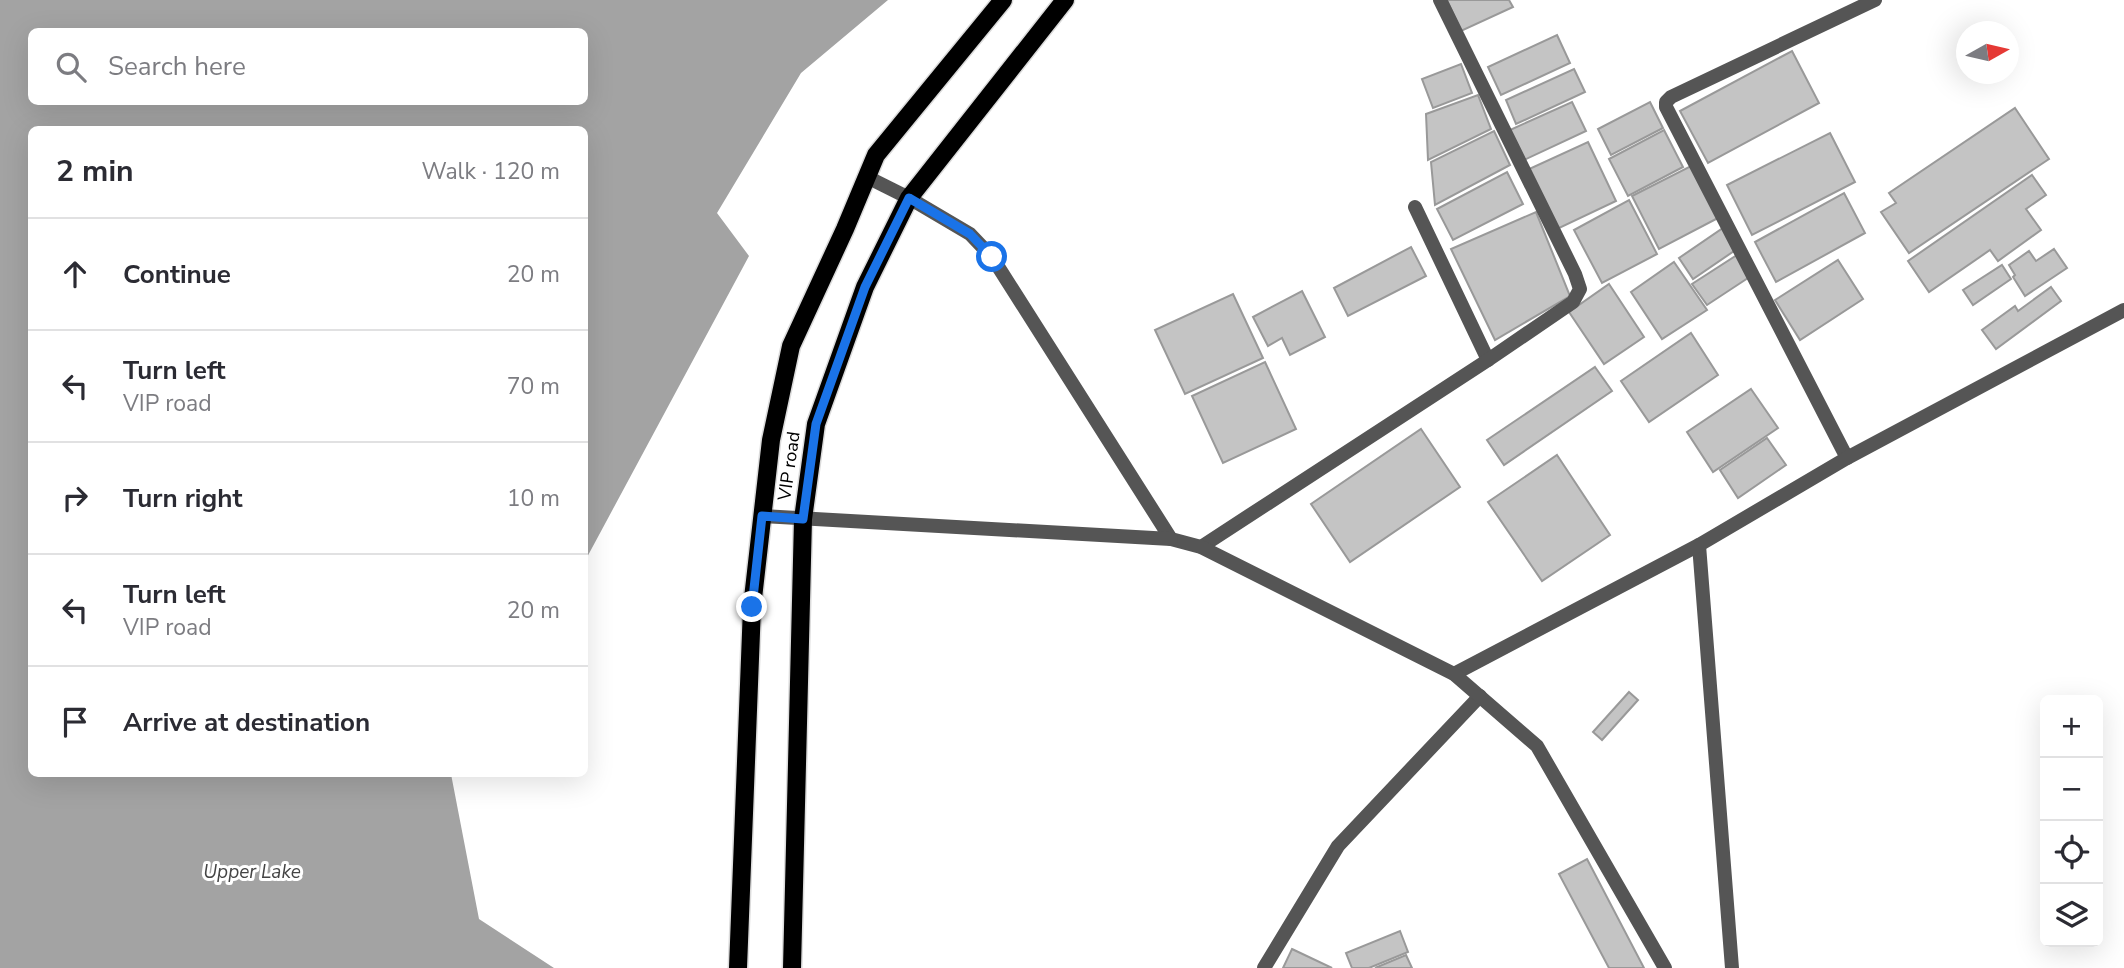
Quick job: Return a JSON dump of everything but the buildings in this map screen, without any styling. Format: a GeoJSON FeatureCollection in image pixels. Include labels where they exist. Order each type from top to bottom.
{"type":"FeatureCollection","features":[{"type":"Feature","properties":{"kind":"main road","name":"VIP road"},"geometry":{"type":"LineString","coordinates":[[738,968],[752,607],[771,440],[790,346],[845,229],[876,155],[1003,0]]}},
{"type":"Feature","properties":{"kind":"main road","name":"VIP road"},"geometry":{"type":"LineString","coordinates":[[792,968],[803,519],[816,424],[865,287],[909,198],[1065,0]]}},
{"type":"Feature","properties":{"kind":"street"},"geometry":{"type":"LineString","coordinates":[[1201,547],[1488,360],[1573,302],[1580,289],[1440,0]]}},
{"type":"Feature","properties":{"kind":"street"},"geometry":{"type":"LineString","coordinates":[[1847,458],[1666,107],[1666,102],[1671,97],[1875,0]]}},
{"type":"Feature","properties":{"kind":"street"},"geometry":{"type":"LineString","coordinates":[[867,177],[970,234],[992,257],[1171,539]]}},
{"type":"Feature","properties":{"kind":"street"},"geometry":{"type":"LineString","coordinates":[[1415,207],[1488,360]]}},
{"type":"Feature","properties":{"kind":"street"},"geometry":{"type":"LineString","coordinates":[[1454,674],[1699,545],[1847,458],[2124,310]]}},
{"type":"Feature","properties":{"kind":"street"},"geometry":{"type":"LineString","coordinates":[[762,516],[1171,539],[1201,547],[1454,674],[1537,746],[1665,968]]}},
{"type":"Feature","properties":{"kind":"street"},"geometry":{"type":"LineString","coordinates":[[1699,545],[1732,968]]}},
{"type":"Feature","properties":{"kind":"street"},"geometry":{"type":"LineString","coordinates":[[1264,968],[1338,846],[1480,696]]}},
{"type":"Feature","properties":{"kind":"water","name":"Upper Lake"},"geometry":{"type":"Polygon","coordinates":[[[0,0],[888,0],[801,73],[717,213],[749,256],[588,555],[588,126],[28,126],[28,777],[452,777],[479,919],[554,968],[0,968],[0,0]]]}},
{"type":"Feature","properties":{"kind":"route"},"geometry":{"type":"LineString","coordinates":[[752,607],[762,516],[803,519],[816,424],[865,287],[909,198],[970,234],[992,257]]}}]}
